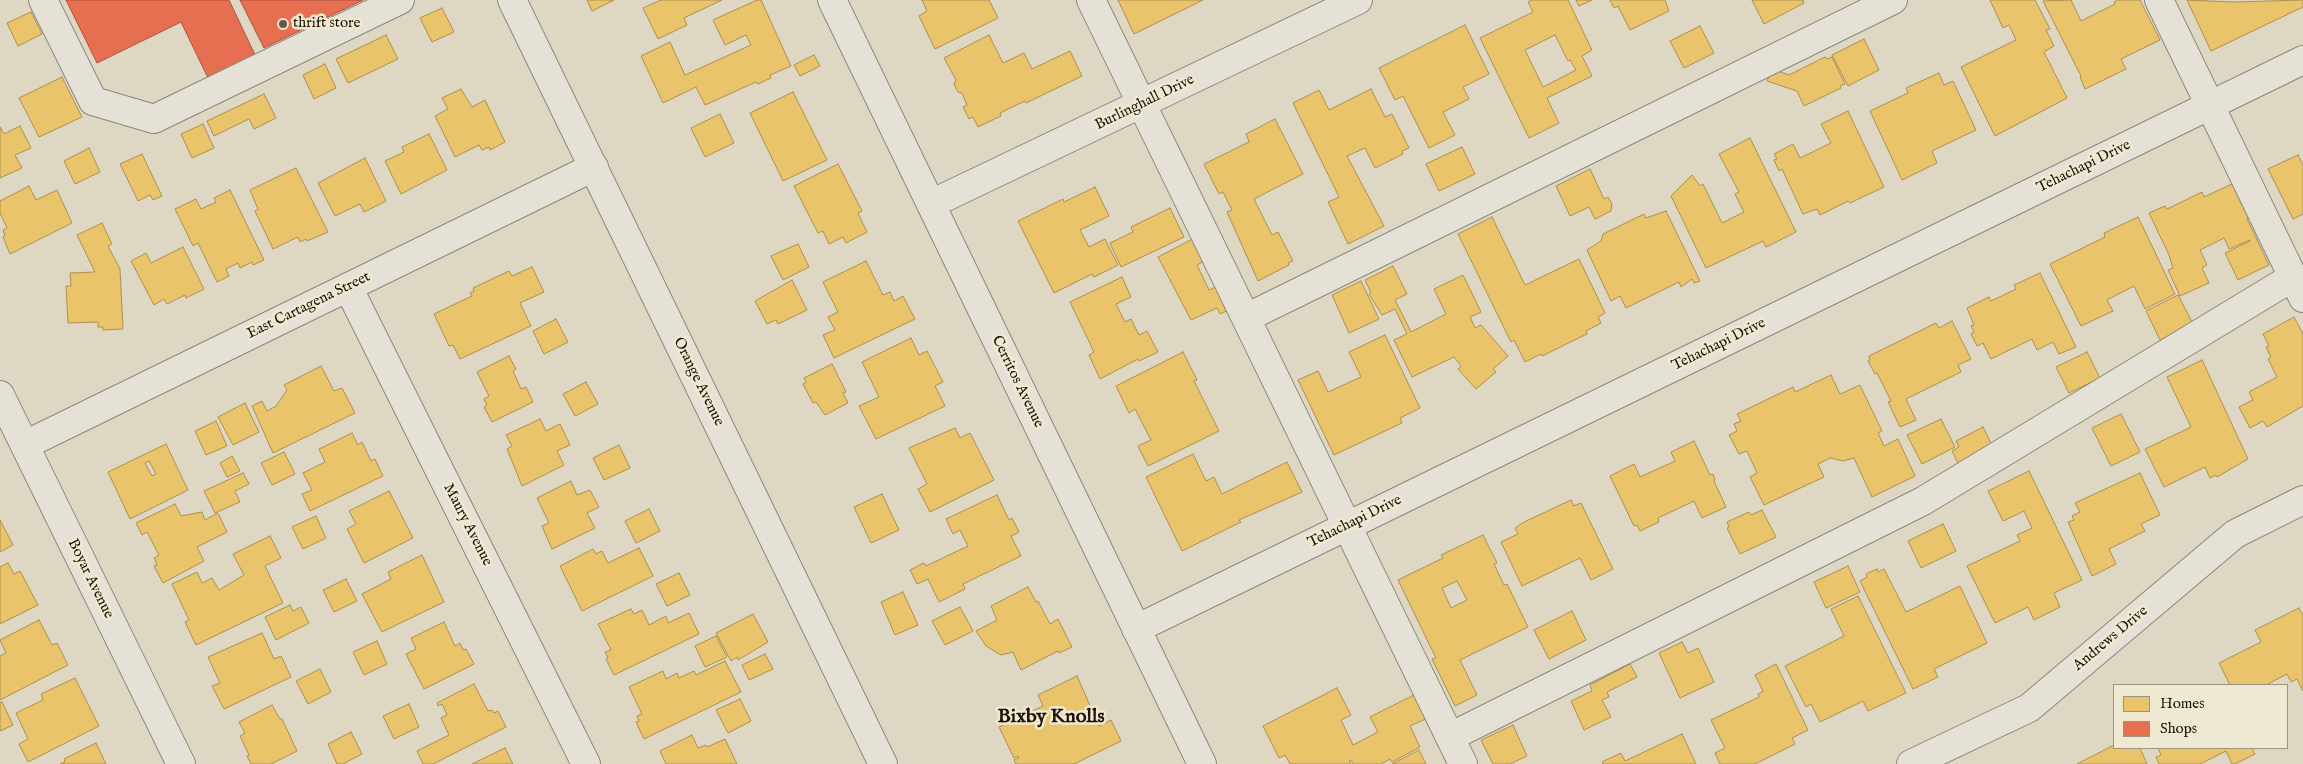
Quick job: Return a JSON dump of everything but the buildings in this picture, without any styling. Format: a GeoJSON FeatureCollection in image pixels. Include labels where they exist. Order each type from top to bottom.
{"type":"FeatureCollection","features":[{"type":"Feature","properties":{"kind":"street"},"geometry":{"type":"LineString","coordinates":[[43,0],[94,102],[154,119],[400,0]]}},
{"type":"Feature","properties":{"kind":"street","name":"Orange Avenue"},"geometry":{"type":"LineString","coordinates":[[512,0],[883,764]]}},
{"type":"Feature","properties":{"kind":"street","name":"Cerritos Avenue"},"geometry":{"type":"LineString","coordinates":[[832,0],[1202,764]]}},
{"type":"Feature","properties":{"kind":"street"},"geometry":{"type":"LineString","coordinates":[[1091,0],[1463,764]]}},
{"type":"Feature","properties":{"kind":"street","name":"Burlinghall Drive"},"geometry":{"type":"LineString","coordinates":[[931,204],[1142,105],[1358,0]]}},
{"type":"Feature","properties":{"kind":"street"},"geometry":{"type":"LineString","coordinates":[[1246,318],[1893,0]]}},
{"type":"Feature","properties":{"kind":"street"},"geometry":{"type":"LineString","coordinates":[[1450,737],[1923,501],[2298,287],[2159,0]]}},
{"type":"Feature","properties":{"kind":"street","name":"Tehachapi Drive"},"geometry":{"type":"LineString","coordinates":[[1136,629],[2303,60]]}},
{"type":"Feature","properties":{"kind":"street","name":"East Cartagena Street"},"geometry":{"type":"LineString","coordinates":[[25,445],[594,167]]}},
{"type":"Feature","properties":{"kind":"street","name":"Maury Avenue"},"geometry":{"type":"LineString","coordinates":[[348,286],[586,764]]}},
{"type":"Feature","properties":{"kind":"street","name":"Boyar Avenue"},"geometry":{"type":"LineString","coordinates":[[0,395],[180,764]]}},
{"type":"Feature","properties":{"kind":"street","name":"Andrews Drive"},"geometry":{"type":"LineString","coordinates":[[1911,764],[2028,708],[2235,534],[2303,500]]}},
{"type":"Feature","properties":{"kind":"place","name":"thrift store"},"geometry":{"type":"Point","coordinates":[283,24]}},
{"type":"Feature","properties":{"kind":"district","name":"Bixby Knolls"},"geometry":{"type":"Point","coordinates":[1051,718]}}]}
